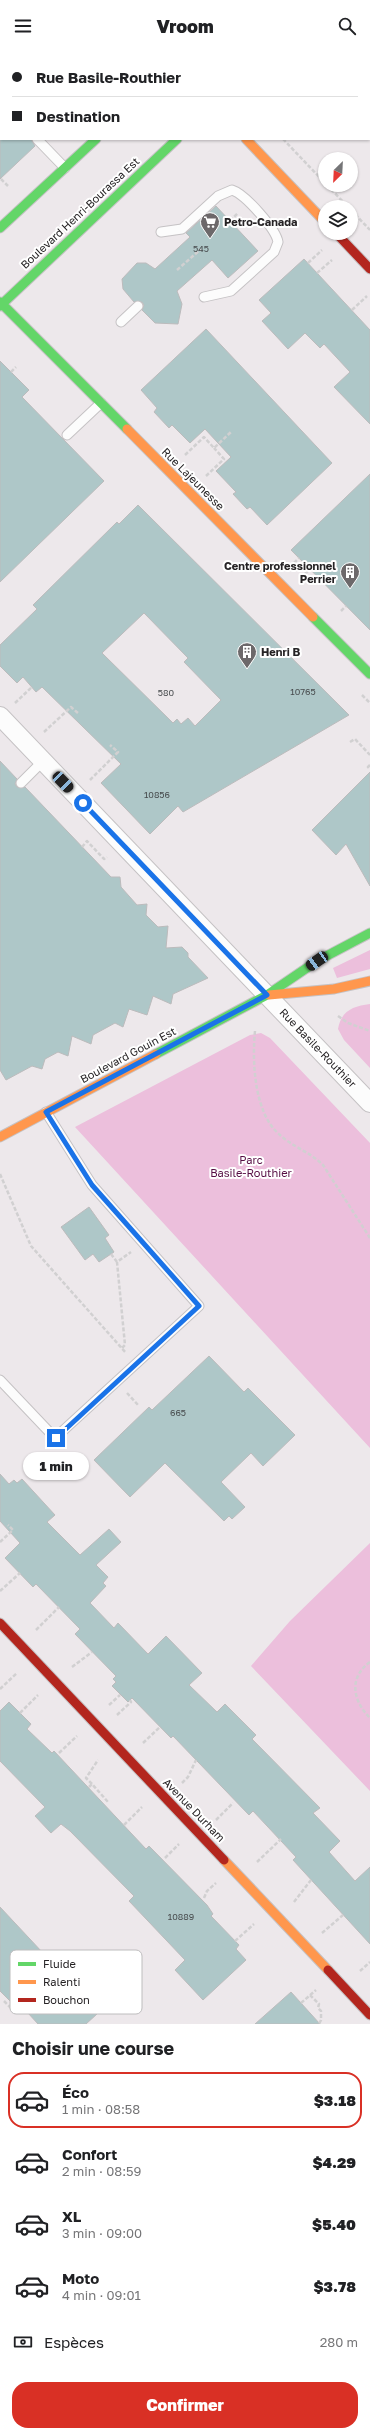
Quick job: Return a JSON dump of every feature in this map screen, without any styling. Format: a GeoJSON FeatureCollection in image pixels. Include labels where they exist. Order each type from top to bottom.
{"type":"FeatureCollection","features":[{"type":"Feature","properties":{"kind":"main road"},"geometry":{"type":"LineString","coordinates":[[0,228],[95,140]]}},
{"type":"Feature","properties":{"kind":"main road","name":"Boulevard Henri-Bourassa Est"},"geometry":{"type":"LineString","coordinates":[[1,304],[176,140]]}},
{"type":"Feature","properties":{"kind":"main road"},"geometry":{"type":"LineString","coordinates":[[247,140],[318,215]]}},
{"type":"Feature","properties":{"kind":"main road"},"geometry":{"type":"LineString","coordinates":[[343,240],[370,269]]}},
{"type":"Feature","properties":{"kind":"main road","name":"Rue Lajeunesse"},"geometry":{"type":"LineString","coordinates":[[1,304],[370,674]]}},
{"type":"Feature","properties":{"kind":"main road","name":"Boulevard Gouin Est"},"geometry":{"type":"LineString","coordinates":[[2,1133],[46,1112],[267,995],[317,961],[370,933]]}},
{"type":"Feature","properties":{"kind":"main road","name":"Boulevard Gouin Est"},"geometry":{"type":"LineString","coordinates":[[267,995],[334,989],[370,981]]}},
{"type":"Feature","properties":{"kind":"main road","name":"Avenue Durham"},"geometry":{"type":"LineString","coordinates":[[0,1623],[370,2015]]}},
{"type":"Feature","properties":{"kind":"street","name":"Rue Basile-Routhier"},"geometry":{"type":"LineString","coordinates":[[0,716],[370,1103]]}},
{"type":"Feature","properties":{"kind":"lane"},"geometry":{"type":"LineString","coordinates":[[38,140],[65,168]]}},
{"type":"Feature","properties":{"kind":"lane"},"geometry":{"type":"LineString","coordinates":[[161,232],[182,229],[218,196],[232,190],[240,195],[273,230],[278,242],[274,252],[231,291],[204,297]]}},
{"type":"Feature","properties":{"kind":"lane"},"geometry":{"type":"LineString","coordinates":[[121,322],[138,306]]}},
{"type":"Feature","properties":{"kind":"lane"},"geometry":{"type":"LineString","coordinates":[[68,435],[101,404]]}},
{"type":"Feature","properties":{"kind":"lane"},"geometry":{"type":"LineString","coordinates":[[21,783],[43,761]]}},
{"type":"Feature","properties":{"kind":"lane"},"geometry":{"type":"LineString","coordinates":[[0,1380],[56,1438],[199,1306],[92,1185],[46,1112]]}},
{"type":"Feature","properties":{"kind":"path"},"geometry":{"type":"LineString","coordinates":[[284,140],[318,176]]}},
{"type":"Feature","properties":{"kind":"path"},"geometry":{"type":"LineString","coordinates":[[1,178],[8,186]]}},
{"type":"Feature","properties":{"kind":"path"},"geometry":{"type":"LineString","coordinates":[[334,192],[341,200]]}},
{"type":"Feature","properties":{"kind":"path"},"geometry":{"type":"LineString","coordinates":[[358,217],[370,230]]}},
{"type":"Feature","properties":{"kind":"path"},"geometry":{"type":"LineString","coordinates":[[177,270],[201,249]]}},
{"type":"Feature","properties":{"kind":"path"},"geometry":{"type":"LineString","coordinates":[[308,263],[323,249]]}},
{"type":"Feature","properties":{"kind":"path"},"geometry":{"type":"LineString","coordinates":[[318,274],[333,260]]}},
{"type":"Feature","properties":{"kind":"path"},"geometry":{"type":"LineString","coordinates":[[352,310],[367,296]]}},
{"type":"Feature","properties":{"kind":"path"},"geometry":{"type":"LineString","coordinates":[[11,372],[16,368]]}},
{"type":"Feature","properties":{"kind":"path"},"geometry":{"type":"LineString","coordinates":[[214,448],[232,431]]}},
{"type":"Feature","properties":{"kind":"path"},"geometry":{"type":"LineString","coordinates":[[185,455],[204,437],[224,458],[206,476]]}},
{"type":"Feature","properties":{"kind":"path"},"geometry":{"type":"LineString","coordinates":[[294,563],[299,558]]}},
{"type":"Feature","properties":{"kind":"path"},"geometry":{"type":"LineString","coordinates":[[305,574],[310,570]]}},
{"type":"Feature","properties":{"kind":"path"},"geometry":{"type":"LineString","coordinates":[[341,611],[346,606]]}},
{"type":"Feature","properties":{"kind":"path"},"geometry":{"type":"LineString","coordinates":[[14,704],[32,687]]}},
{"type":"Feature","properties":{"kind":"path"},"geometry":{"type":"LineString","coordinates":[[42,734],[71,707],[79,714]]}},
{"type":"Feature","properties":{"kind":"path"},"geometry":{"type":"LineString","coordinates":[[350,742],[355,739],[370,755]]}},
{"type":"Feature","properties":{"kind":"path"},"geometry":{"type":"LineString","coordinates":[[88,781],[118,752],[110,745]]}},
{"type":"Feature","properties":{"kind":"path"},"geometry":{"type":"LineString","coordinates":[[370,765],[368,767],[370,769]]}},
{"type":"Feature","properties":{"kind":"path"},"geometry":{"type":"LineString","coordinates":[[82,846],[87,841],[104,859],[108,855]]}},
{"type":"Feature","properties":{"kind":"path"},"geometry":{"type":"LineString","coordinates":[[338,1016],[348,1023],[370,1031]]}},
{"type":"Feature","properties":{"kind":"path"},"geometry":{"type":"LineString","coordinates":[[255,1030],[255,1076],[262,1108],[268,1121],[279,1135],[316,1158],[323,1165],[370,1238]]}},
{"type":"Feature","properties":{"kind":"path"},"geometry":{"type":"LineString","coordinates":[[0,1174],[31,1246],[122,1348],[125,1345],[117,1262],[111,1254]]}},
{"type":"Feature","properties":{"kind":"path"},"geometry":{"type":"LineString","coordinates":[[117,1262],[136,1248]]}},
{"type":"Feature","properties":{"kind":"path"},"geometry":{"type":"LineString","coordinates":[[129,1395],[139,1406]]}},
{"type":"Feature","properties":{"kind":"path"},"geometry":{"type":"LineString","coordinates":[[0,1542],[14,1530],[8,1525]]}},
{"type":"Feature","properties":{"kind":"path"},"geometry":{"type":"LineString","coordinates":[[0,1591],[20,1573]]}},
{"type":"Feature","properties":{"kind":"path"},"geometry":{"type":"LineString","coordinates":[[34,1632],[59,1608]]}},
{"type":"Feature","properties":{"kind":"path"},"geometry":{"type":"LineString","coordinates":[[68,1668],[80,1662],[92,1652]]}},
{"type":"Feature","properties":{"kind":"path"},"geometry":{"type":"LineString","coordinates":[[370,1662],[362,1668],[355,1688],[360,1708],[370,1718]]}},
{"type":"Feature","properties":{"kind":"path"},"geometry":{"type":"LineString","coordinates":[[0,1689],[20,1670]]}},
{"type":"Feature","properties":{"kind":"path"},"geometry":{"type":"LineString","coordinates":[[20,1713],[42,1692]]}},
{"type":"Feature","properties":{"kind":"path"},"geometry":{"type":"LineString","coordinates":[[106,1708],[120,1695]]}},
{"type":"Feature","properties":{"kind":"path"},"geometry":{"type":"LineString","coordinates":[[115,1717],[131,1702],[130,1700]]}},
{"type":"Feature","properties":{"kind":"path"},"geometry":{"type":"LineString","coordinates":[[141,1745],[160,1727]]}},
{"type":"Feature","properties":{"kind":"path"},"geometry":{"type":"LineString","coordinates":[[59,1753],[80,1733]]}},
{"type":"Feature","properties":{"kind":"path"},"geometry":{"type":"LineString","coordinates":[[102,1756],[86,1778],[108,1802]]}},
{"type":"Feature","properties":{"kind":"path"},"geometry":{"type":"LineString","coordinates":[[180,1786],[188,1777],[196,1760]]}},
{"type":"Feature","properties":{"kind":"path"},"geometry":{"type":"LineString","coordinates":[[89,1787],[92,1784]]}},
{"type":"Feature","properties":{"kind":"path"},"geometry":{"type":"LineString","coordinates":[[124,1825],[146,1803]]}},
{"type":"Feature","properties":{"kind":"path"},"geometry":{"type":"LineString","coordinates":[[214,1822],[233,1803]]}},
{"type":"Feature","properties":{"kind":"path"},"geometry":{"type":"LineString","coordinates":[[254,1865],[280,1839]]}},
{"type":"Feature","properties":{"kind":"path"},"geometry":{"type":"LineString","coordinates":[[165,1858],[183,1841]]}},
{"type":"Feature","properties":{"kind":"path"},"geometry":{"type":"LineString","coordinates":[[204,1898],[207,1891],[219,1880]]}},
{"type":"Feature","properties":{"kind":"path"},"geometry":{"type":"LineString","coordinates":[[292,1905],[311,1880]]}},
{"type":"Feature","properties":{"kind":"path"},"geometry":{"type":"LineString","coordinates":[[320,1935],[343,1915]]}},
{"type":"Feature","properties":{"kind":"path"},"geometry":{"type":"LineString","coordinates":[[235,1941],[258,1920]]}},
{"type":"Feature","properties":{"kind":"path"},"geometry":{"type":"LineString","coordinates":[[357,1974],[370,1962]]}},
{"type":"Feature","properties":{"kind":"path"},"geometry":{"type":"LineString","coordinates":[[302,2003],[320,1986]]}},
{"type":"Feature","properties":{"kind":"path"},"geometry":{"type":"LineString","coordinates":[[310,1995],[319,2004],[318,2008],[322,2011],[319,2024]]}},
{"type":"Feature","properties":{"kind":"path"},"geometry":{"type":"LineString","coordinates":[[4,2001],[10,2007]]}},
{"type":"Feature","properties":{"kind":"green space"},"geometry":{"type":"Polygon","coordinates":[[[370,950],[370,969],[337,978],[333,968],[370,950]]]}},
{"type":"Feature","properties":{"kind":"green space"},"geometry":{"type":"Polygon","coordinates":[[[370,1004],[370,1068],[344,1040],[338,1029],[342,1018],[349,1010],[358,1006],[370,1004]]]}},
{"type":"Feature","properties":{"kind":"green space","name":"Parc Basile-Routhier"},"geometry":{"type":"Polygon","coordinates":[[[261,1033],[270,1038],[370,1143],[370,1448],[75,1127],[250,1035],[261,1033]]]}},
{"type":"Feature","properties":{"kind":"green space"},"geometry":{"type":"Polygon","coordinates":[[[370,1543],[370,1791],[251,1666],[290,1621],[370,1543]]]}},
{"type":"Feature","properties":{"kind":"building"},"geometry":{"type":"Polygon","coordinates":[[[0,140],[32,140],[35,146],[0,179],[0,140]]]}},
{"type":"Feature","properties":{"kind":"building"},"geometry":{"type":"Polygon","coordinates":[[[216,206],[258,251],[228,278],[212,260],[177,291],[182,304],[178,324],[155,323],[142,310],[144,305],[142,302],[134,302],[123,289],[122,279],[137,263],[146,263],[155,269],[190,237],[186,233],[216,206]]]}},
{"type":"Feature","properties":{"kind":"building"},"geometry":{"type":"Polygon","coordinates":[[[304,259],[370,330],[370,424],[334,387],[350,372],[324,344],[320,348],[305,333],[288,349],[262,321],[271,313],[259,300],[304,259]]]}},
{"type":"Feature","properties":{"kind":"building"},"geometry":{"type":"Polygon","coordinates":[[[206,329],[332,463],[267,525],[250,507],[247,509],[233,494],[236,492],[216,471],[231,457],[205,429],[190,443],[172,425],[169,428],[154,412],[157,408],[141,390],[206,329]]]}},
{"type":"Feature","properties":{"kind":"building"},"geometry":{"type":"Polygon","coordinates":[[[0,361],[29,390],[22,397],[104,481],[0,582],[0,361]]]}},
{"type":"Feature","properties":{"kind":"building"},"geometry":{"type":"Polygon","coordinates":[[[370,474],[370,630],[291,550],[370,474]]]}},
{"type":"Feature","properties":{"kind":"building","name":"Henri B"},"geometry":{"type":"Polygon","coordinates":[[[138,505],[349,715],[183,812],[178,806],[150,834],[101,783],[121,764],[42,687],[36,692],[23,677],[17,683],[0,666],[0,645],[37,609],[33,605],[117,522],[119,524],[138,505]],[[144,613],[102,653],[173,723],[177,719],[181,724],[188,718],[195,726],[221,700],[184,662],[188,658],[144,613]]]}},
{"type":"Feature","properties":{"kind":"building"},"geometry":{"type":"Polygon","coordinates":[[[0,761],[17,779],[15,784],[17,787],[25,787],[111,877],[120,877],[121,887],[137,905],[147,904],[146,915],[158,927],[168,926],[166,948],[182,947],[188,953],[188,957],[208,978],[173,994],[171,1004],[153,996],[147,1015],[129,1009],[123,1027],[115,1023],[93,1035],[91,1044],[72,1036],[68,1056],[58,1052],[45,1059],[42,1069],[32,1066],[6,1080],[0,1070],[0,761]]]}},
{"type":"Feature","properties":{"kind":"building"},"geometry":{"type":"Polygon","coordinates":[[[370,772],[370,886],[346,844],[336,855],[312,830],[370,772]]]}},
{"type":"Feature","properties":{"kind":"building"},"geometry":{"type":"Polygon","coordinates":[[[89,1207],[109,1235],[105,1238],[114,1252],[99,1262],[93,1254],[85,1260],[61,1227],[89,1207]]]}},
{"type":"Feature","properties":{"kind":"building"},"geometry":{"type":"Polygon","coordinates":[[[209,1356],[244,1392],[248,1388],[295,1435],[263,1466],[251,1453],[221,1482],[245,1507],[232,1519],[229,1516],[224,1521],[165,1463],[130,1497],[94,1460],[149,1407],[152,1410],[209,1356]]]}},
{"type":"Feature","properties":{"kind":"building"},"geometry":{"type":"Polygon","coordinates":[[[0,1474],[9,1484],[14,1480],[17,1483],[22,1479],[55,1515],[47,1522],[80,1555],[109,1529],[121,1542],[96,1565],[108,1577],[103,1583],[106,1586],[90,1603],[114,1628],[118,1623],[148,1654],[166,1636],[202,1673],[189,1685],[217,1712],[225,1704],[256,1735],[252,1739],[320,1808],[313,1813],[340,1841],[329,1852],[355,1881],[370,1867],[370,1944],[293,1860],[296,1857],[253,1811],[249,1815],[173,1736],[171,1738],[132,1698],[128,1702],[112,1686],[116,1682],[113,1679],[116,1676],[75,1634],[80,1629],[36,1584],[33,1587],[5,1558],[20,1543],[0,1521],[0,1474]]]}},
{"type":"Feature","properties":{"kind":"building"},"geometry":{"type":"Polygon","coordinates":[[[9,1702],[31,1724],[27,1729],[52,1753],[54,1751],[146,1849],[149,1846],[207,1905],[213,1914],[211,1916],[239,1945],[236,1949],[246,1960],[203,2000],[175,1970],[185,1960],[129,1901],[134,1896],[70,1831],[61,1824],[51,1833],[35,1816],[45,1807],[0,1761],[0,1711],[9,1702]]]}},
{"type":"Feature","properties":{"kind":"building"},"geometry":{"type":"Polygon","coordinates":[[[0,1907],[40,1950],[10,1950],[10,2001],[0,1991],[0,1907]]]}},
{"type":"Feature","properties":{"kind":"building"},"geometry":{"type":"Polygon","coordinates":[[[291,1992],[320,2024],[255,2024],[291,1992]]]}},
{"type":"Feature","properties":{"kind":"building"},"geometry":{"type":"Polygon","coordinates":[[[29,2014],[97,2014],[86,2024],[38,2024],[29,2014]]]}},
{"type":"Feature","properties":{"kind":"traffic: fast"},"geometry":{"type":"LineString","coordinates":[[0,228],[95,140]]}},
{"type":"Feature","properties":{"kind":"traffic: fast"},"geometry":{"type":"LineString","coordinates":[[0,306],[176,140]]}},
{"type":"Feature","properties":{"kind":"traffic: fast"},"geometry":{"type":"LineString","coordinates":[[0,302],[127,429]]}},
{"type":"Feature","properties":{"kind":"traffic: fast"},"geometry":{"type":"LineString","coordinates":[[313,617],[370,674]]}},
{"type":"Feature","properties":{"kind":"traffic: fast"},"geometry":{"type":"LineString","coordinates":[[156,1054],[267,995],[317,961],[370,933]]}},
{"type":"Feature","properties":{"kind":"traffic: slow"},"geometry":{"type":"LineString","coordinates":[[247,140],[318,215]]}},
{"type":"Feature","properties":{"kind":"traffic: slow"},"geometry":{"type":"LineString","coordinates":[[127,429],[313,617]]}},
{"type":"Feature","properties":{"kind":"traffic: slow"},"geometry":{"type":"LineString","coordinates":[[269,995],[334,989],[370,981]]}},
{"type":"Feature","properties":{"kind":"traffic: slow"},"geometry":{"type":"LineString","coordinates":[[0,1137],[156,1054]]}},
{"type":"Feature","properties":{"kind":"traffic: slow"},"geometry":{"type":"LineString","coordinates":[[224,1860],[328,1970]]}},
{"type":"Feature","properties":{"kind":"traffic: jam"},"geometry":{"type":"LineString","coordinates":[[343,240],[370,269]]}},
{"type":"Feature","properties":{"kind":"traffic: jam"},"geometry":{"type":"LineString","coordinates":[[0,1623],[224,1860]]}},
{"type":"Feature","properties":{"kind":"traffic: jam"},"geometry":{"type":"LineString","coordinates":[[328,1970],[370,2015]]}},
{"type":"Feature","properties":{"kind":"place","name":"Petro-Canada"},"geometry":{"type":"Point","coordinates":[210,239]}},
{"type":"Feature","properties":{"kind":"place","name":"Centre professionnel Perrier"},"geometry":{"type":"Point","coordinates":[350,589]}},
{"type":"Feature","properties":{"kind":"place","name":"Henri B"},"geometry":{"type":"Point","coordinates":[247,669]}},
{"type":"Feature","properties":{"kind":"route"},"geometry":{"type":"LineString","coordinates":[[56,1438],[199,1306],[92,1185],[57,1133],[46,1112],[267,995],[83,803]]}}]}
